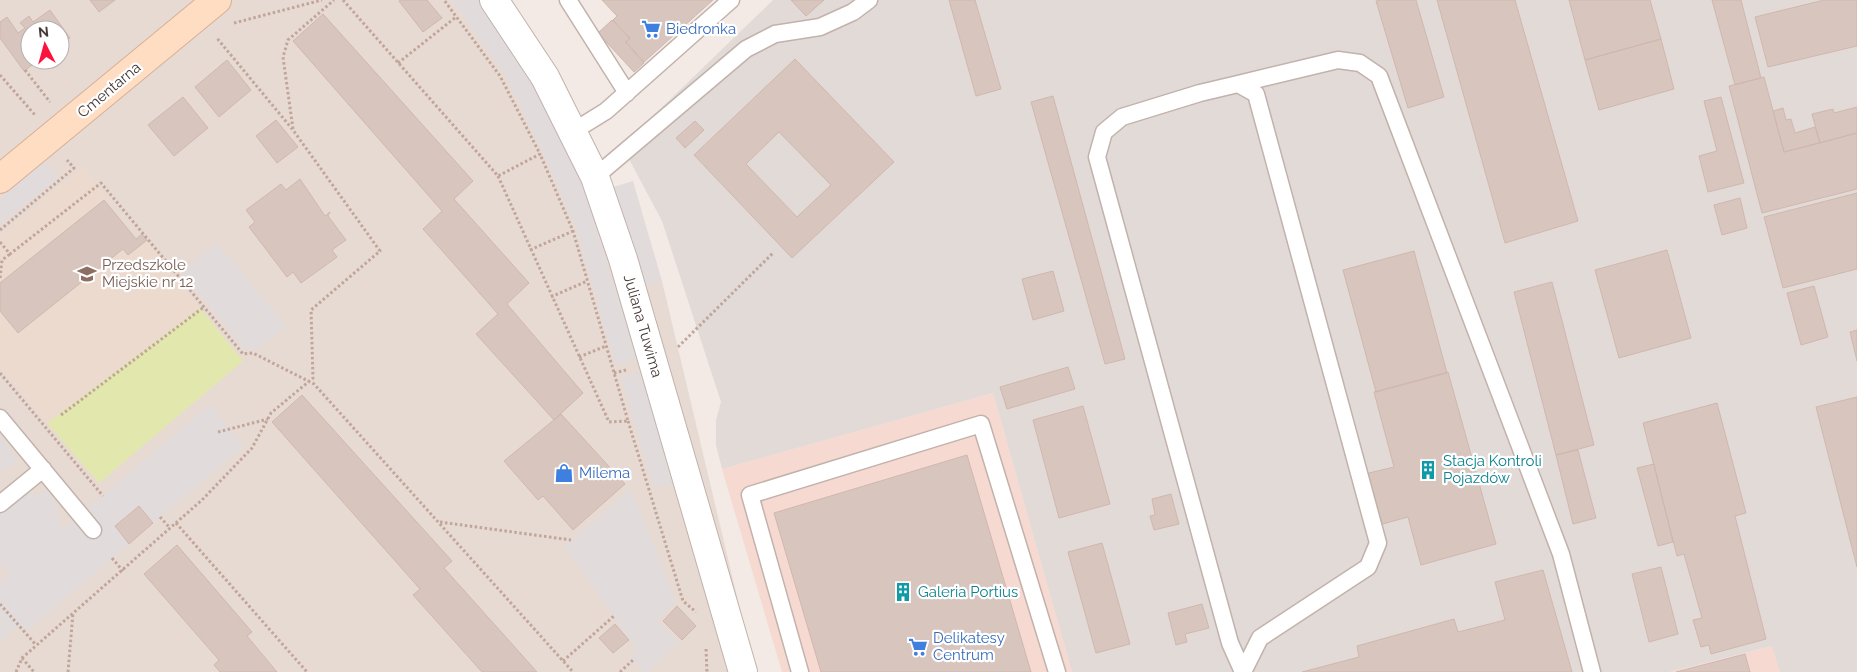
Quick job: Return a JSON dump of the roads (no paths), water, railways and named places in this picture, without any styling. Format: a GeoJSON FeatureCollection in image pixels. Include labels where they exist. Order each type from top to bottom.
{"type":"FeatureCollection","features":[{"type":"Feature","properties":{"kind":"street","name":"Cmentarna"},"geometry":{"type":"LineString","coordinates":[[0,180],[217,0]]}},
{"type":"Feature","properties":{"kind":"street","name":"Juliana Tuwima"},"geometry":{"type":"LineString","coordinates":[[502,2],[545,77],[595,177],[623,259],[742,672]]}},
{"type":"Feature","properties":{"kind":"lane"},"geometry":{"type":"LineString","coordinates":[[568,0],[627,93]]}},
{"type":"Feature","properties":{"kind":"lane"},"geometry":{"type":"LineString","coordinates":[[572,132],[606,111],[731,0]]}},
{"type":"Feature","properties":{"kind":"lane"},"geometry":{"type":"LineString","coordinates":[[595,177],[746,49],[775,34],[820,27],[853,12],[869,0]]}},
{"type":"Feature","properties":{"kind":"lane"},"geometry":{"type":"LineString","coordinates":[[1243,672],[1230,643],[1097,157],[1104,132],[1122,117],[1200,93],[1338,60],[1360,63],[1379,76],[1561,554],[1592,672]]}},
{"type":"Feature","properties":{"kind":"lane"},"geometry":{"type":"LineString","coordinates":[[1238,84],[1256,94],[1378,543],[1368,566],[1260,638],[1243,672]]}},
{"type":"Feature","properties":{"kind":"lane"},"geometry":{"type":"LineString","coordinates":[[0,418],[93,530]]}},
{"type":"Feature","properties":{"kind":"lane"},"geometry":{"type":"LineString","coordinates":[[800,672],[750,495],[982,424],[1057,672]]}},
{"type":"Feature","properties":{"kind":"lane"},"geometry":{"type":"LineString","coordinates":[[0,504],[42,469]]}},
{"type":"Feature","properties":{"kind":"place","name":"Biedronka"},"geometry":{"type":"Point","coordinates":[651,29]}},
{"type":"Feature","properties":{"kind":"place","name":"Przedszkole Miejskie nr 12"},"geometry":{"type":"Point","coordinates":[87,274]}},
{"type":"Feature","properties":{"kind":"place","name":"Stacja Kontroli Pojazdów"},"geometry":{"type":"Point","coordinates":[1428,470]}},
{"type":"Feature","properties":{"kind":"place","name":"Milema"},"geometry":{"type":"Point","coordinates":[564,473]}},
{"type":"Feature","properties":{"kind":"place","name":"Galeria Portius"},"geometry":{"type":"Point","coordinates":[903,592]}},
{"type":"Feature","properties":{"kind":"place","name":"Delikatesy Centrum"},"geometry":{"type":"Point","coordinates":[918,647]}}]}
